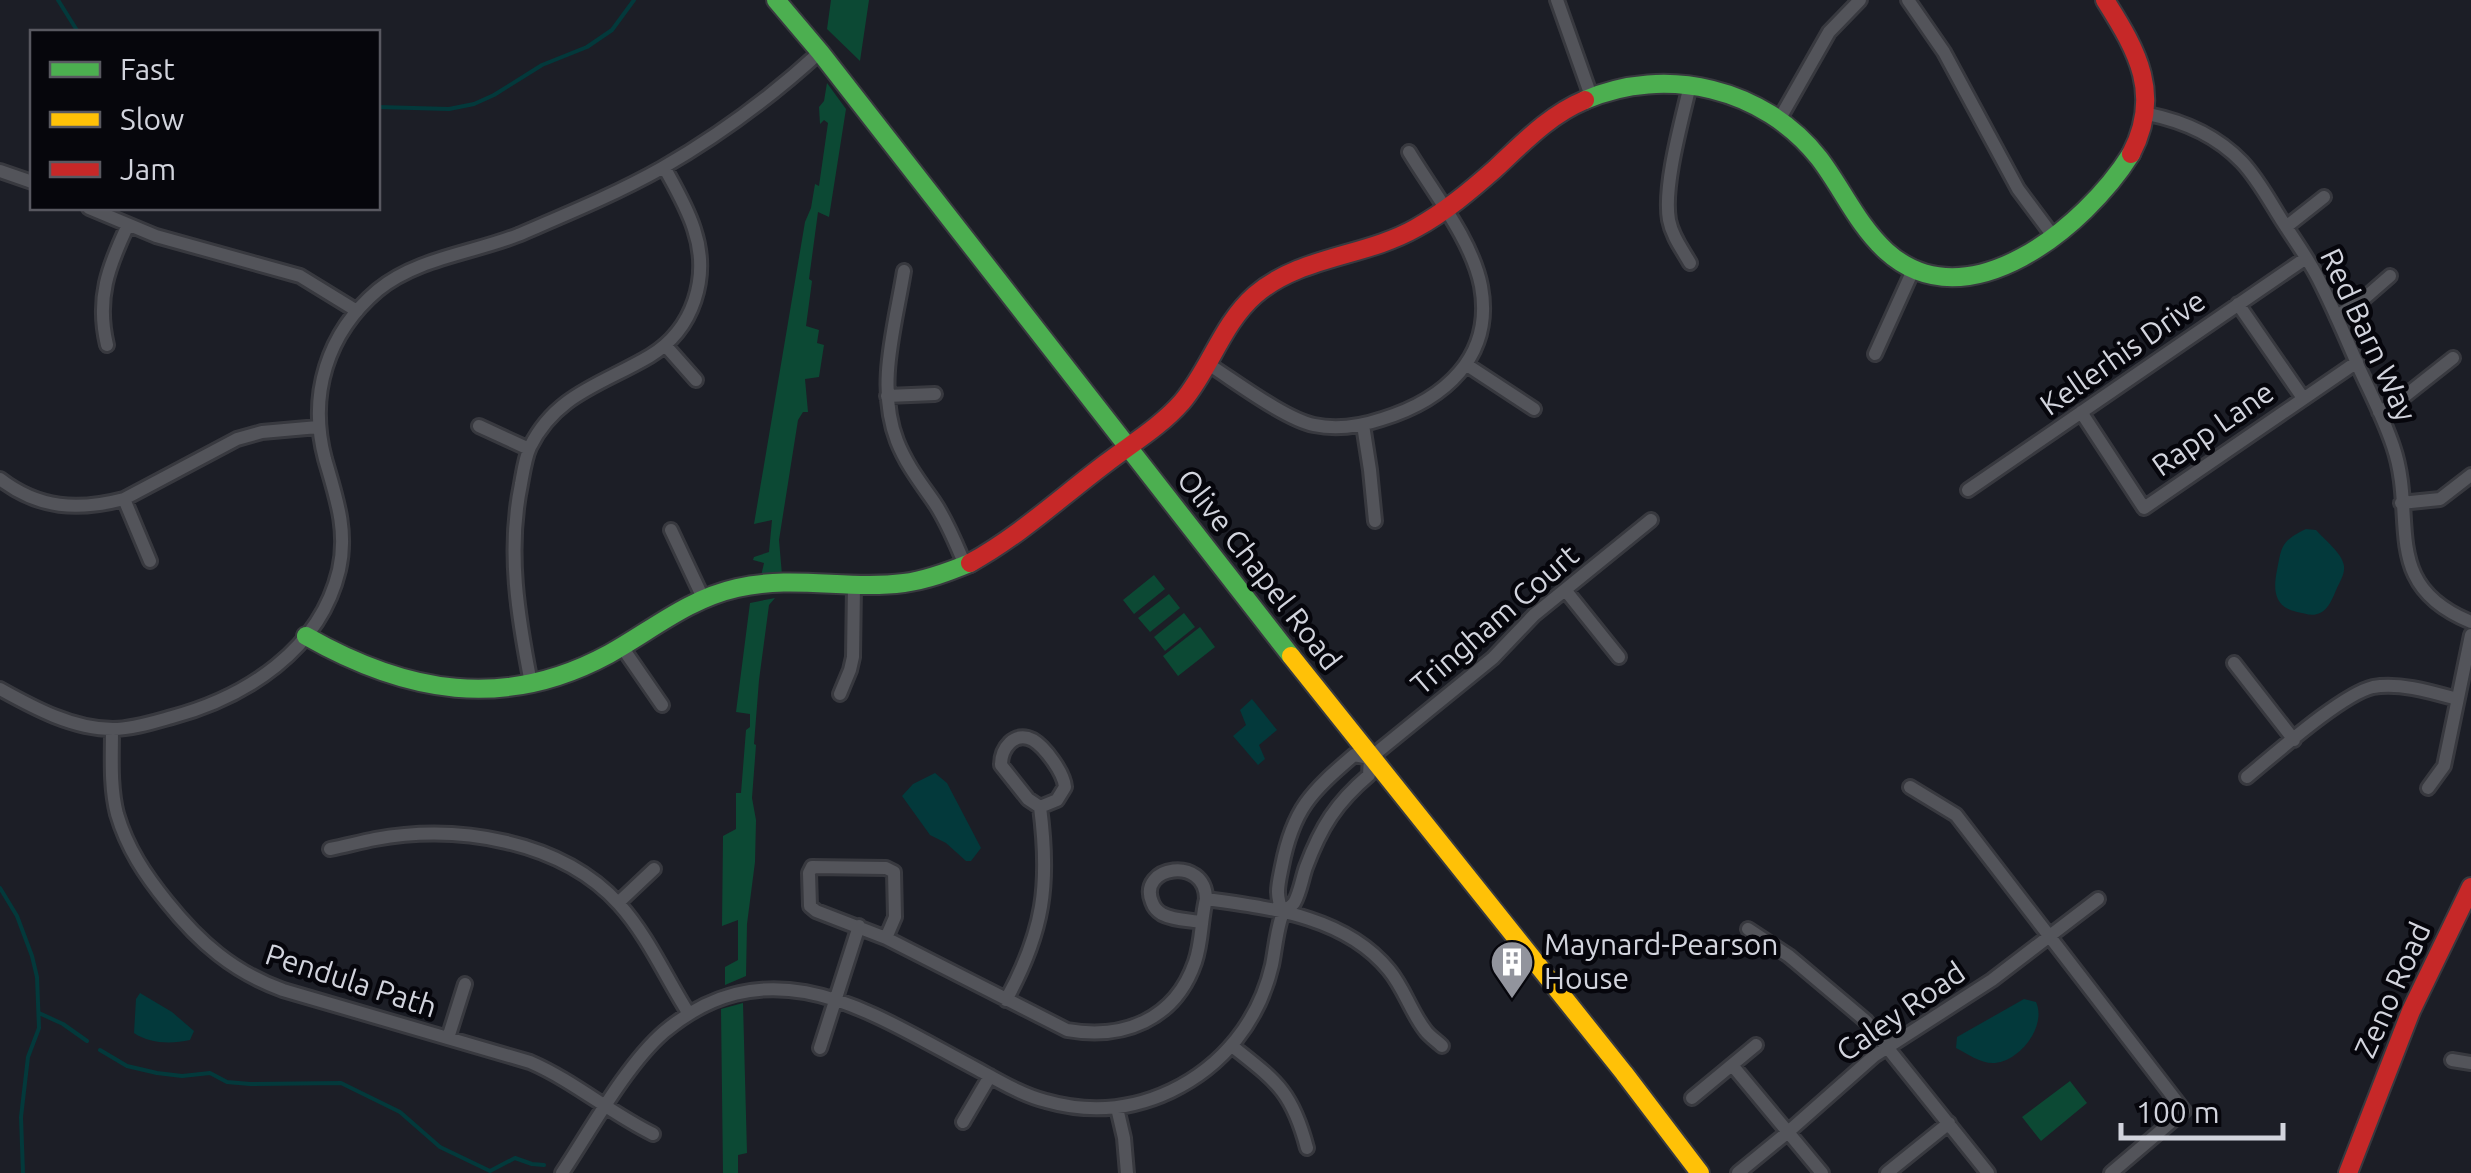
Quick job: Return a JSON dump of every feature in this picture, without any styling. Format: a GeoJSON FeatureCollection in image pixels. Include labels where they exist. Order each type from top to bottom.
{"type":"FeatureCollection","features":[{"type":"Feature","properties":{"kind":"street","name":"Olive Chapel Road"},"geometry":{"type":"LineString","coordinates":[[776,0],[1700,1173]]}},
{"type":"Feature","properties":{"kind":"street"},"geometry":{"type":"LineString","coordinates":[[1558,0],[1592,96]]}},
{"type":"Feature","properties":{"kind":"street"},"geometry":{"type":"LineString","coordinates":[[1780,120],[1829,32],[1860,0]]}},
{"type":"Feature","properties":{"kind":"street"},"geometry":{"type":"LineString","coordinates":[[1908,0],[1944,52],[2018,189],[2053,236]]}},
{"type":"Feature","properties":{"kind":"street"},"geometry":{"type":"LineString","coordinates":[[306,636],[357,665],[412,683],[485,690],[577,670],[703,598],[727,590],[771,583],[854,586],[919,581],[965,565],[1007,540],[1179,405],[1242,310],[1271,284],[1288,274],[1420,226],[1486,177],[1536,129],[1560,112],[1615,88],[1640,83],[1690,85],[1735,96],[1780,120],[1813,150],[1871,236],[1892,257],[1914,268],[1949,277],[1987,274],[2011,266],[2085,211],[2111,183],[2130,156],[2148,114],[2139,59],[2105,0]]}},
{"type":"Feature","properties":{"kind":"street"},"geometry":{"type":"LineString","coordinates":[[0,688],[60,718],[112,729],[189,712],[234,695],[280,664],[306,636],[334,588],[343,548],[341,515],[318,427],[320,389],[330,353],[356,310],[378,290],[410,271],[512,237],[664,167],[760,103],[820,52]]}},
{"type":"Feature","properties":{"kind":"street"},"geometry":{"type":"LineString","coordinates":[[1690,85],[1668,205],[1672,232],[1690,263]]}},
{"type":"Feature","properties":{"kind":"street","name":"Red Barn Way"},"geometry":{"type":"LineString","coordinates":[[2148,114],[2181,122],[2225,148],[2254,177],[2306,258],[2357,362],[2397,460],[2405,548],[2412,572],[2436,602],[2471,622]]}},
{"type":"Feature","properties":{"kind":"street"},"geometry":{"type":"LineString","coordinates":[[1208,364],[1302,422],[1331,427],[1387,418],[1419,404],[1455,379],[1467,365],[1481,327],[1480,286],[1470,253],[1409,152]]}},
{"type":"Feature","properties":{"kind":"street"},"geometry":{"type":"LineString","coordinates":[[530,682],[514,568],[518,499],[529,449],[548,420],[569,400],[665,345],[692,308],[701,258],[695,230],[664,167]]}},
{"type":"Feature","properties":{"kind":"street"},"geometry":{"type":"LineString","coordinates":[[0,171],[30,181]]}},
{"type":"Feature","properties":{"kind":"street"},"geometry":{"type":"LineString","coordinates":[[2286,227],[2324,197]]}},
{"type":"Feature","properties":{"kind":"street"},"geometry":{"type":"LineString","coordinates":[[94,210],[184,245],[283,270],[314,283],[356,310]]}},
{"type":"Feature","properties":{"kind":"street"},"geometry":{"type":"LineString","coordinates":[[108,346],[102,324],[104,292],[111,262],[128,225]]}},
{"type":"Feature","properties":{"kind":"street","name":"Kellerhis Drive"},"geometry":{"type":"LineString","coordinates":[[1968,490],[2306,258]]}},
{"type":"Feature","properties":{"kind":"street"},"geometry":{"type":"LineString","coordinates":[[1875,354],[1914,268]]}},
{"type":"Feature","properties":{"kind":"street"},"geometry":{"type":"LineString","coordinates":[[904,271],[886,374],[892,425],[910,470],[934,502],[965,565]]}},
{"type":"Feature","properties":{"kind":"street"},"geometry":{"type":"LineString","coordinates":[[2336,316],[2390,276]]}},
{"type":"Feature","properties":{"kind":"street"},"geometry":{"type":"LineString","coordinates":[[2238,304],[2303,398]]}},
{"type":"Feature","properties":{"kind":"street"},"geometry":{"type":"LineString","coordinates":[[665,345],[696,380]]}},
{"type":"Feature","properties":{"kind":"street"},"geometry":{"type":"LineString","coordinates":[[2379,412],[2452,358]]}},
{"type":"Feature","properties":{"kind":"street","name":"Rapp Lane"},"geometry":{"type":"LineString","coordinates":[[2080,412],[2144,508],[2357,362]]}},
{"type":"Feature","properties":{"kind":"street"},"geometry":{"type":"LineString","coordinates":[[1467,365],[1534,409]]}},
{"type":"Feature","properties":{"kind":"street"},"geometry":{"type":"LineString","coordinates":[[886,396],[934,394]]}},
{"type":"Feature","properties":{"kind":"street"},"geometry":{"type":"LineString","coordinates":[[1363,424],[1375,521]]}},
{"type":"Feature","properties":{"kind":"street"},"geometry":{"type":"LineString","coordinates":[[479,426],[529,449]]}},
{"type":"Feature","properties":{"kind":"street"},"geometry":{"type":"LineString","coordinates":[[0,480],[24,495],[85,507],[124,499],[237,439],[262,432],[318,427]]}},
{"type":"Feature","properties":{"kind":"street"},"geometry":{"type":"LineString","coordinates":[[2402,504],[2440,499],[2471,475]]}},
{"type":"Feature","properties":{"kind":"street"},"geometry":{"type":"LineString","coordinates":[[124,499],[150,561]]}},
{"type":"Feature","properties":{"kind":"street","name":"Tringham Court"},"geometry":{"type":"LineString","coordinates":[[1370,758],[1493,658],[1534,614],[1651,520]]}},
{"type":"Feature","properties":{"kind":"street"},"geometry":{"type":"LineString","coordinates":[[671,530],[703,598]]}},
{"type":"Feature","properties":{"kind":"street"},"geometry":{"type":"LineString","coordinates":[[840,694],[852,657],[854,586]]}},
{"type":"Feature","properties":{"kind":"street"},"geometry":{"type":"LineString","coordinates":[[1566,590],[1619,658]]}},
{"type":"Feature","properties":{"kind":"street"},"geometry":{"type":"LineString","coordinates":[[2428,788],[2444,766],[2471,636]]}},
{"type":"Feature","properties":{"kind":"street"},"geometry":{"type":"LineString","coordinates":[[622,647],[662,705]]}},
{"type":"Feature","properties":{"kind":"street"},"geometry":{"type":"LineString","coordinates":[[2234,662],[2294,740]]}},
{"type":"Feature","properties":{"kind":"street"},"geometry":{"type":"LineString","coordinates":[[2246,777],[2348,699],[2376,686],[2457,699]]}},
{"type":"Feature","properties":{"kind":"street","name":"Pendula Path"},"geometry":{"type":"LineString","coordinates":[[112,729],[114,799],[124,834],[155,887],[206,947],[238,970],[269,985],[541,1067],[654,1134]]}},
{"type":"Feature","properties":{"kind":"street"},"geometry":{"type":"LineString","coordinates":[[1006,1000],[1028,956],[1042,903],[1046,860],[1040,807],[1028,799],[1001,765],[1004,750],[1016,738],[1036,743],[1065,779],[1056,800],[1040,807]]}},
{"type":"Feature","properties":{"kind":"street"},"geometry":{"type":"LineString","coordinates":[[562,1173],[645,1052],[667,1030],[714,1001],[759,989],[800,990],[834,999],[1041,1100],[1068,1106],[1118,1108],[1182,1085],[1209,1068],[1245,1028],[1271,968],[1284,913],[1294,902],[1322,827],[1369,775],[1370,758],[1354,756],[1313,792],[1298,811],[1288,838],[1277,899],[1284,913]]}},
{"type":"Feature","properties":{"kind":"street"},"geometry":{"type":"LineString","coordinates":[[1910,787],[1956,815],[2184,1111],[2110,1173]]}},
{"type":"Feature","properties":{"kind":"street"},"geometry":{"type":"LineString","coordinates":[[330,849],[377,838],[416,835],[468,836],[543,852],[595,882],[618,903],[644,938],[689,1014]]}},
{"type":"Feature","properties":{"kind":"street"},"geometry":{"type":"LineString","coordinates":[[886,938],[895,917],[894,872],[886,868],[812,867],[810,906],[823,914],[886,938],[1067,1030],[1095,1034],[1129,1028],[1160,1013],[1180,992],[1195,961],[1206,899],[1202,881],[1180,870],[1171,870],[1155,879],[1150,889],[1152,905],[1161,914],[1201,922]]}},
{"type":"Feature","properties":{"kind":"street"},"geometry":{"type":"LineString","coordinates":[[618,903],[654,869]]}},
{"type":"Feature","properties":{"kind":"street","name":"Zeno Road"},"geometry":{"type":"LineString","coordinates":[[2348,1173],[2412,1011],[2471,887]]}},
{"type":"Feature","properties":{"kind":"street"},"geometry":{"type":"LineString","coordinates":[[1206,899],[1284,913],[1333,928],[1364,946],[1391,972],[1426,1031],[1442,1046]]}},
{"type":"Feature","properties":{"kind":"street","name":"Caley Road"},"geometry":{"type":"LineString","coordinates":[[1738,1173],[1874,1056],[1992,980],[2098,899]]}},
{"type":"Feature","properties":{"kind":"street"},"geometry":{"type":"LineString","coordinates":[[820,1048],[859,926]]}},
{"type":"Feature","properties":{"kind":"street"},"geometry":{"type":"LineString","coordinates":[[1748,929],[1789,956],[1854,1009],[1988,1173]]}},
{"type":"Feature","properties":{"kind":"street"},"geometry":{"type":"LineString","coordinates":[[448,1038],[465,984]]}},
{"type":"Feature","properties":{"kind":"street"},"geometry":{"type":"LineString","coordinates":[[1692,1098],[1756,1045]]}},
{"type":"Feature","properties":{"kind":"street"},"geometry":{"type":"LineString","coordinates":[[1232,1046],[1288,1098],[1307,1148]]}},
{"type":"Feature","properties":{"kind":"street"},"geometry":{"type":"LineString","coordinates":[[2452,1060],[2471,1064]]}},
{"type":"Feature","properties":{"kind":"street"},"geometry":{"type":"LineString","coordinates":[[1732,1065],[1822,1173]]}},
{"type":"Feature","properties":{"kind":"street"},"geometry":{"type":"LineString","coordinates":[[963,1122],[990,1076]]}},
{"type":"Feature","properties":{"kind":"street"},"geometry":{"type":"LineString","coordinates":[[1118,1108],[1126,1173]]}},
{"type":"Feature","properties":{"kind":"street"},"geometry":{"type":"LineString","coordinates":[[1887,1173],[1948,1124]]}},
{"type":"Feature","properties":{"kind":"shaded area"},"geometry":{"type":"Polygon","coordinates":[[[831,0],[869,0],[860,61],[827,29],[831,0]]]}},
{"type":"Feature","properties":{"kind":"shaded area"},"geometry":{"type":"Polygon","coordinates":[[[827,83],[846,109],[829,217],[818,212],[809,279],[812,281],[806,326],[819,330],[817,343],[824,345],[819,377],[805,379],[808,412],[803,412],[798,420],[779,540],[782,575],[761,576],[764,563],[753,560],[769,552],[772,520],[754,524],[805,222],[815,184],[819,186],[828,123],[824,120],[820,124],[819,107],[827,83]]]}},
{"type":"Feature","properties":{"kind":"shaded area"},"geometry":{"type":"Polygon","coordinates":[[[2306,529],[2316,530],[2337,552],[2344,566],[2330,602],[2314,615],[2289,610],[2276,591],[2282,549],[2288,540],[2306,529]]]}},
{"type":"Feature","properties":{"kind":"shaded area"},"geometry":{"type":"Polygon","coordinates":[[[1154,575],[1165,589],[1134,614],[1123,600],[1154,575]]]}},
{"type":"Feature","properties":{"kind":"shaded area"},"geometry":{"type":"Polygon","coordinates":[[[1169,594],[1180,608],[1150,632],[1138,618],[1169,594]]]}},
{"type":"Feature","properties":{"kind":"shaded area"},"geometry":{"type":"Polygon","coordinates":[[[775,598],[769,605],[754,744],[755,862],[747,924],[746,976],[725,985],[725,967],[738,960],[738,920],[722,926],[723,836],[736,829],[736,793],[741,793],[746,730],[750,727],[750,714],[736,712],[750,603],[775,598]]]}},
{"type":"Feature","properties":{"kind":"shaded area"},"geometry":{"type":"Polygon","coordinates":[[[1184,613],[1195,627],[1165,651],[1154,637],[1184,613]]]}},
{"type":"Feature","properties":{"kind":"shaded area"},"geometry":{"type":"Polygon","coordinates":[[[1200,627],[1215,647],[1178,676],[1163,656],[1200,627]]]}},
{"type":"Feature","properties":{"kind":"shaded area"},"geometry":{"type":"Polygon","coordinates":[[[1252,699],[1277,730],[1259,745],[1265,759],[1258,765],[1233,736],[1246,725],[1240,710],[1252,699]]]}},
{"type":"Feature","properties":{"kind":"shaded area"},"geometry":{"type":"Polygon","coordinates":[[[935,773],[947,783],[981,848],[971,861],[930,835],[902,796],[913,784],[935,773]]]}},
{"type":"Feature","properties":{"kind":"shaded area"},"geometry":{"type":"Polygon","coordinates":[[[140,993],[194,1031],[190,1040],[161,1042],[134,1033],[136,999],[140,993]]]}},
{"type":"Feature","properties":{"kind":"shaded area"},"geometry":{"type":"Polygon","coordinates":[[[2024,999],[2036,1002],[2038,1021],[2029,1041],[2014,1056],[1990,1063],[1956,1048],[1957,1037],[2024,999]]]}},
{"type":"Feature","properties":{"kind":"shaded area"},"geometry":{"type":"Polygon","coordinates":[[[743,1003],[747,1153],[738,1155],[738,1173],[723,1173],[721,1009],[743,1003]]]}},
{"type":"Feature","properties":{"kind":"shaded area"},"geometry":{"type":"Polygon","coordinates":[[[2070,1081],[2087,1103],[2041,1141],[2022,1117],[2070,1081]]]}},
{"type":"Feature","properties":{"kind":"waterway"},"geometry":{"type":"LineString","coordinates":[[58,0],[77,30]]}},
{"type":"Feature","properties":{"kind":"waterway"},"geometry":{"type":"LineString","coordinates":[[380,107],[449,109],[474,104],[542,65],[587,47],[612,30],[634,0]]}},
{"type":"Feature","properties":{"kind":"waterway"},"geometry":{"type":"LineString","coordinates":[[0,888],[17,916],[37,977],[39,1028],[28,1057],[21,1117],[23,1173]]}},
{"type":"Feature","properties":{"kind":"waterway"},"geometry":{"type":"LineString","coordinates":[[39,1013],[87,1041]]}},
{"type":"Feature","properties":{"kind":"waterway"},"geometry":{"type":"LineString","coordinates":[[100,1050],[127,1066],[157,1073],[210,1073],[227,1082],[250,1084],[341,1083],[400,1112],[440,1147],[490,1171],[515,1158],[544,1165]]}},
{"type":"Feature","properties":{"kind":"traffic: fast"},"geometry":{"type":"LineString","coordinates":[[776,0],[1291,656]]}},
{"type":"Feature","properties":{"kind":"traffic: fast"},"geometry":{"type":"LineString","coordinates":[[1585,100],[1648,84],[1712,90],[1742,100],[1771,114],[1819,158],[1886,251],[1918,271],[1952,277],[1987,272],[2022,257],[2055,236],[2111,182],[2131,154]]}},
{"type":"Feature","properties":{"kind":"traffic: fast"},"geometry":{"type":"LineString","coordinates":[[306,636],[381,671],[418,682],[493,688],[570,672],[609,654],[686,607],[737,588],[779,583],[904,583],[970,563]]}},
{"type":"Feature","properties":{"kind":"traffic: slow"},"geometry":{"type":"LineString","coordinates":[[1291,656],[1700,1173]]}},
{"type":"Feature","properties":{"kind":"traffic: jam"},"geometry":{"type":"LineString","coordinates":[[2105,0],[2142,74],[2145,112],[2131,154]]}},
{"type":"Feature","properties":{"kind":"traffic: jam"},"geometry":{"type":"LineString","coordinates":[[970,563],[1022,529],[1173,411],[1192,389],[1234,319],[1255,295],[1292,272],[1396,238],[1427,222],[1467,193],[1548,122],[1585,100]]}},
{"type":"Feature","properties":{"kind":"traffic: jam"},"geometry":{"type":"LineString","coordinates":[[2348,1173],[2411,1011],[2471,887]]}},
{"type":"Feature","properties":{"kind":"place","name":"Maynard-Pearson House"},"geometry":{"type":"Point","coordinates":[1512,1000]}}]}
